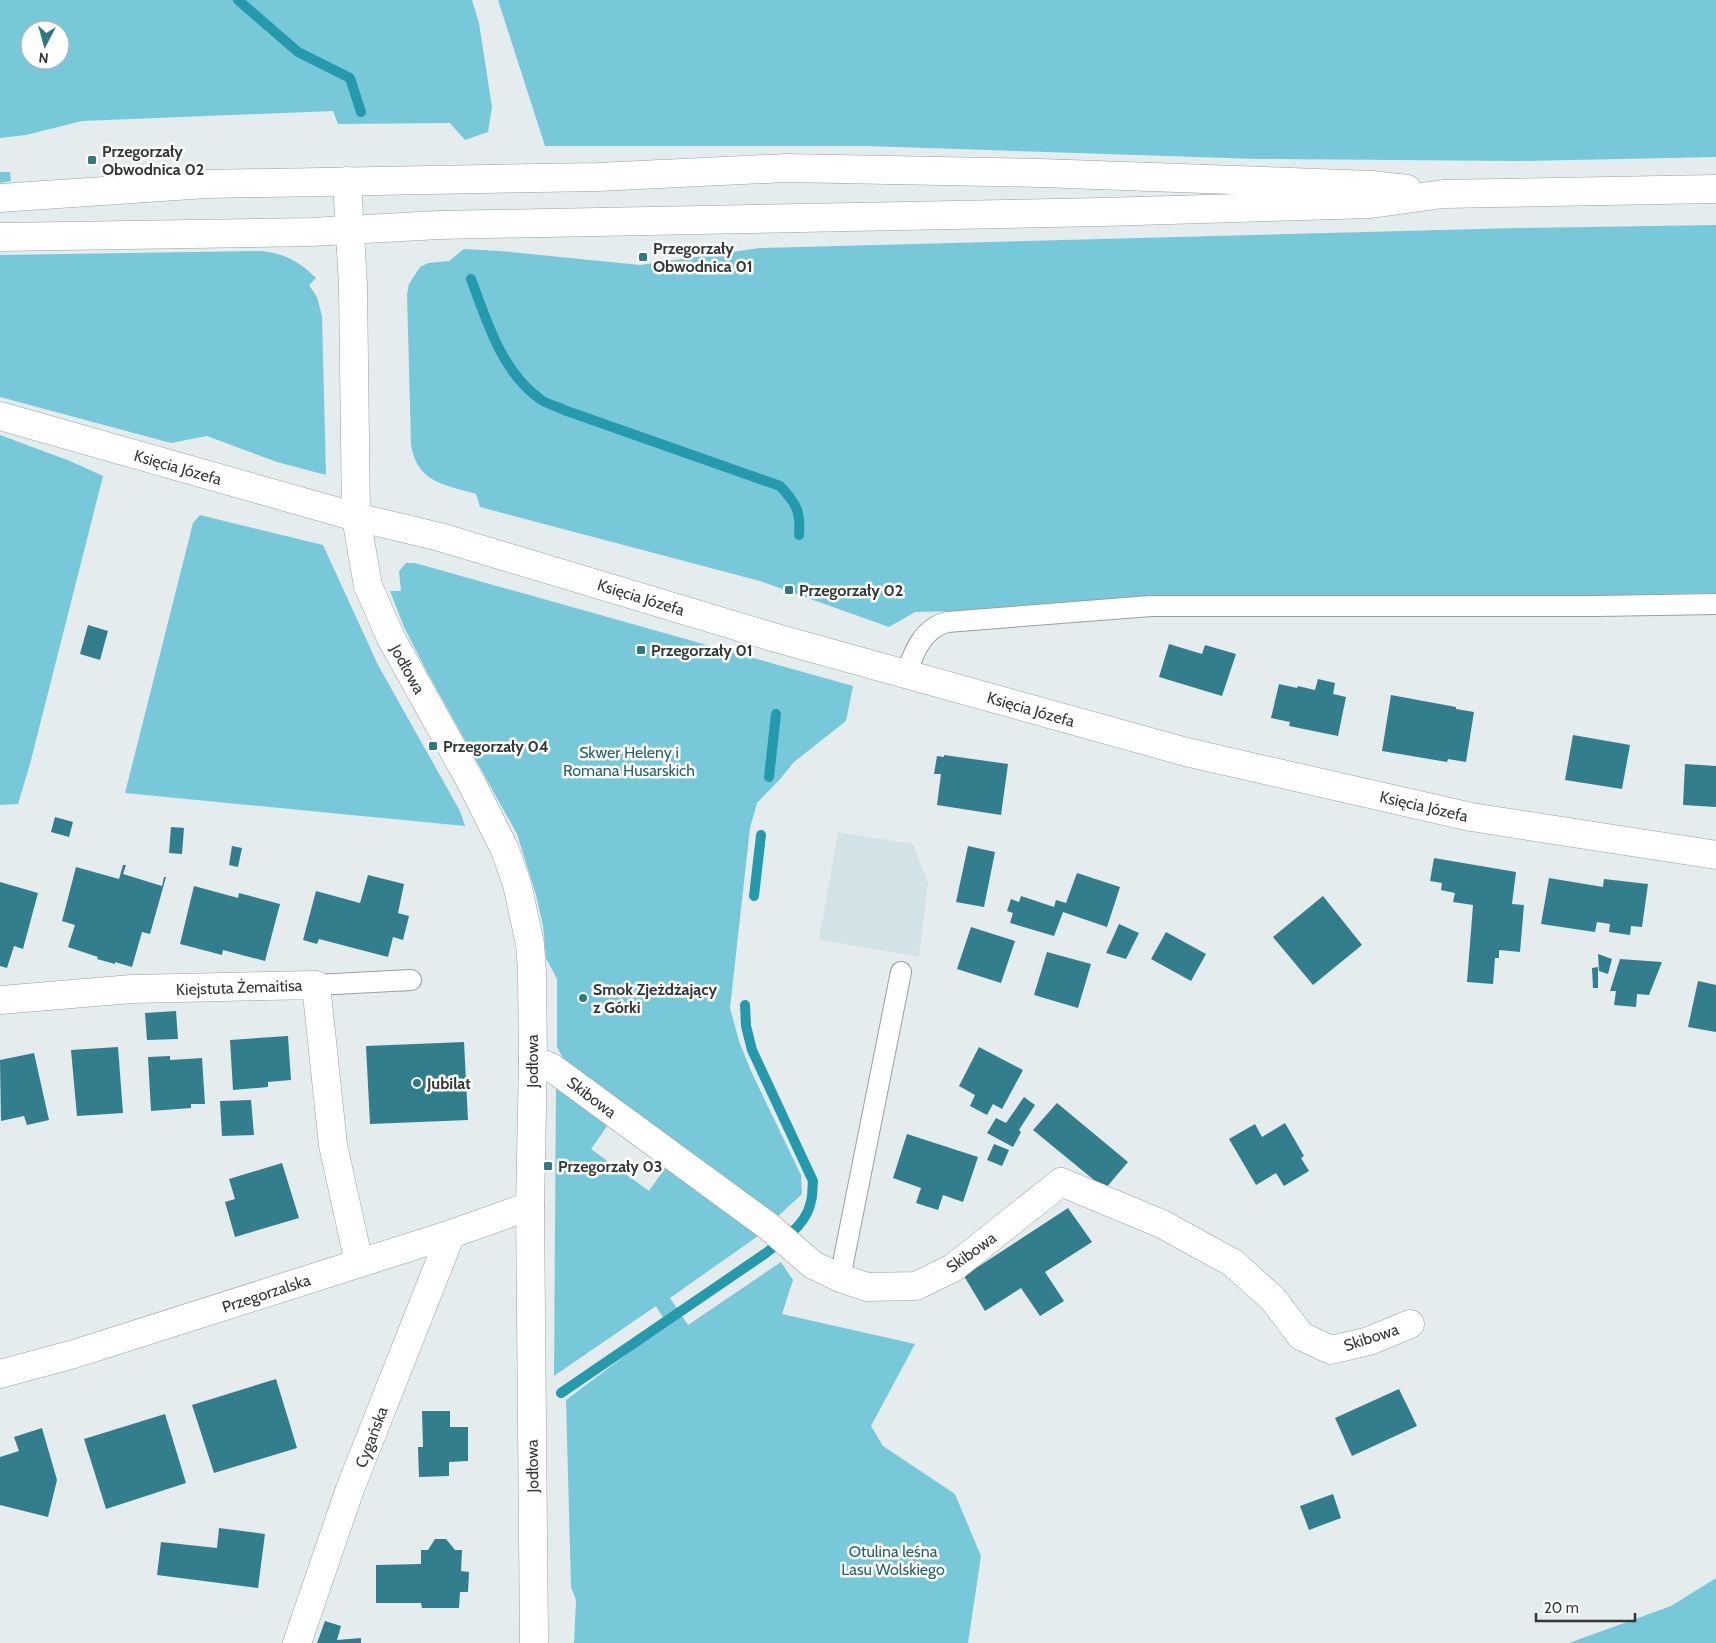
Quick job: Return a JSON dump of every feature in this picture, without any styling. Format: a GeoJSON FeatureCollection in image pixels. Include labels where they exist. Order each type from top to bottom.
{"type":"FeatureCollection","features":[{"type":"Feature","properties":{"kind":"street"},"geometry":{"type":"LineString","coordinates":[[0,198],[206,184],[598,177],[786,168],[1051,174],[1372,185],[1443,194]]}},
{"type":"Feature","properties":{"kind":"street"},"geometry":{"type":"LineString","coordinates":[[347,180],[353,285],[356,517]]}},
{"type":"Feature","properties":{"kind":"street"},"geometry":{"type":"LineString","coordinates":[[0,237],[350,230],[439,225],[1093,213],[1371,204],[1443,194],[1716,189]]}},
{"type":"Feature","properties":{"kind":"street","name":"Księcia Józefa"},"geometry":{"type":"LineString","coordinates":[[0,416],[356,517],[440,537],[776,638],[1186,752],[1452,813],[1716,855]]}},
{"type":"Feature","properties":{"kind":"street","name":"Jodłowa"},"geometry":{"type":"LineString","coordinates":[[356,517],[368,586],[376,607],[391,638],[471,782],[505,850],[517,884],[530,944],[533,1060],[530,1206],[534,1643]]}},
{"type":"Feature","properties":{"kind":"street","name":"Kiejstuta Żemaitisa"},"geometry":{"type":"LineString","coordinates":[[0,1000],[132,990],[316,984],[333,1145],[359,1263]]}},
{"type":"Feature","properties":{"kind":"street","name":"Skibowa"},"geometry":{"type":"LineString","coordinates":[[533,1060],[551,1067],[768,1226],[813,1265],[840,1278],[867,1287],[916,1286],[953,1268],[1061,1182],[1162,1224],[1233,1263],[1273,1300],[1301,1336],[1331,1350],[1369,1340],[1410,1324]]}},
{"type":"Feature","properties":{"kind":"street","name":"Przegorzalska"},"geometry":{"type":"LineString","coordinates":[[0,1374],[74,1354],[451,1234],[530,1206]]}},
{"type":"Feature","properties":{"kind":"street","name":"Cygańska"},"geometry":{"type":"LineString","coordinates":[[297,1643],[350,1489],[451,1234]]}},
{"type":"Feature","properties":{"kind":"lane"},"geometry":{"type":"LineString","coordinates":[[906,674],[920,641],[934,628],[947,622],[1151,606],[1597,606],[1716,604]]}},
{"type":"Feature","properties":{"kind":"lane"},"geometry":{"type":"LineString","coordinates":[[840,1278],[901,972]]}},
{"type":"Feature","properties":{"kind":"lane"},"geometry":{"type":"LineString","coordinates":[[316,984],[411,980]]}},
{"type":"Feature","properties":{"kind":"shaded area"},"geometry":{"type":"Polygon","coordinates":[[[838,832],[913,844],[928,883],[919,957],[819,940],[838,832]]]}},
{"type":"Feature","properties":{"kind":"green space"},"geometry":{"type":"Polygon","coordinates":[[[0,0],[472,0],[479,23],[492,107],[488,132],[465,140],[450,123],[338,124],[333,111],[82,121],[26,135],[0,138],[0,0]]]}},
{"type":"Feature","properties":{"kind":"green space"},"geometry":{"type":"Polygon","coordinates":[[[498,0],[1716,0],[1716,157],[1519,161],[1257,159],[866,146],[545,146],[498,0]]]}},
{"type":"Feature","properties":{"kind":"green space"},"geometry":{"type":"Polygon","coordinates":[[[0,172],[10,172],[11,181],[0,183],[0,172]]]}},
{"type":"Feature","properties":{"kind":"green space"},"geometry":{"type":"Polygon","coordinates":[[[1716,225],[1716,593],[915,612],[889,627],[760,581],[480,507],[476,494],[443,484],[426,474],[419,467],[411,445],[407,294],[409,284],[420,267],[428,263],[449,261],[464,249],[640,265],[760,248],[1517,228],[1716,225]]]}},
{"type":"Feature","properties":{"kind":"green space"},"geometry":{"type":"Polygon","coordinates":[[[261,251],[291,259],[316,278],[309,285],[317,297],[322,316],[326,475],[277,462],[207,436],[171,443],[0,397],[0,255],[261,251]]]}},
{"type":"Feature","properties":{"kind":"green space"},"geometry":{"type":"Polygon","coordinates":[[[0,435],[70,461],[103,476],[30,764],[18,804],[0,805],[0,435]]]}},
{"type":"Feature","properties":{"kind":"green space"},"geometry":{"type":"Polygon","coordinates":[[[200,515],[323,545],[378,665],[460,811],[465,826],[125,793],[193,523],[200,515]]]}},
{"type":"Feature","properties":{"kind":"green space","name":"Skwer Heleny i Romana Husarskich"},"geometry":{"type":"Polygon","coordinates":[[[406,563],[415,563],[853,686],[846,721],[794,762],[757,803],[750,828],[730,1008],[739,1041],[751,1071],[801,1175],[802,1194],[775,1219],[565,1062],[557,1047],[557,979],[546,958],[543,926],[536,895],[517,834],[427,672],[404,627],[390,591],[401,591],[399,571],[406,563]]]}},
{"type":"Feature","properties":{"kind":"green space","name":"Otulina leśna Lasu Wolskiego"},"geometry":{"type":"Polygon","coordinates":[[[556,1086],[610,1122],[591,1149],[649,1191],[668,1164],[758,1236],[670,1298],[688,1325],[781,1262],[793,1280],[782,1314],[915,1344],[871,1426],[883,1446],[955,1494],[981,1556],[968,1643],[574,1643],[576,1600],[571,1587],[566,1400],[667,1324],[656,1306],[554,1376],[556,1086]]]}},
{"type":"Feature","properties":{"kind":"green space"},"geometry":{"type":"Polygon","coordinates":[[[1716,1578],[1716,1643],[1569,1643],[1671,1606],[1716,1578]]]}},
{"type":"Feature","properties":{"kind":"building"},"geometry":{"type":"Polygon","coordinates":[[[88,625],[108,631],[100,660],[80,654],[88,625]]]}},
{"type":"Feature","properties":{"kind":"building"},"geometry":{"type":"Polygon","coordinates":[[[1169,644],[1202,654],[1205,645],[1236,654],[1222,696],[1159,677],[1169,644]]]}},
{"type":"Feature","properties":{"kind":"building"},"geometry":{"type":"Polygon","coordinates":[[[1318,679],[1335,683],[1333,694],[1346,697],[1338,736],[1289,726],[1290,722],[1271,718],[1279,684],[1315,690],[1318,679]]]}},
{"type":"Feature","properties":{"kind":"building"},"geometry":{"type":"Polygon","coordinates":[[[1391,695],[1474,712],[1466,762],[1448,759],[1447,762],[1382,751],[1391,695]]]}},
{"type":"Feature","properties":{"kind":"building"},"geometry":{"type":"Polygon","coordinates":[[[1573,735],[1630,745],[1622,789],[1565,780],[1573,735]]]}},
{"type":"Feature","properties":{"kind":"building"},"geometry":{"type":"Polygon","coordinates":[[[944,755],[1008,764],[1001,815],[937,805],[941,774],[934,774],[937,756],[944,757],[944,755]]]}},
{"type":"Feature","properties":{"kind":"building"},"geometry":{"type":"Polygon","coordinates":[[[1685,764],[1716,766],[1716,807],[1683,805],[1685,764]]]}},
{"type":"Feature","properties":{"kind":"building"},"geometry":{"type":"Polygon","coordinates":[[[55,817],[73,822],[69,837],[51,832],[55,817]]]}},
{"type":"Feature","properties":{"kind":"building"},"geometry":{"type":"Polygon","coordinates":[[[171,827],[184,828],[182,854],[169,853],[171,827]]]}},
{"type":"Feature","properties":{"kind":"building"},"geometry":{"type":"Polygon","coordinates":[[[232,846],[242,848],[238,867],[229,865],[232,846]]]}},
{"type":"Feature","properties":{"kind":"building"},"geometry":{"type":"Polygon","coordinates":[[[968,846],[995,852],[984,907],[956,902],[968,846]]]}},
{"type":"Feature","properties":{"kind":"building"},"geometry":{"type":"Polygon","coordinates":[[[1434,858],[1516,872],[1512,904],[1524,905],[1520,952],[1499,950],[1499,958],[1495,958],[1493,984],[1467,982],[1473,905],[1453,902],[1455,893],[1441,890],[1442,883],[1430,881],[1434,858]]]}},
{"type":"Feature","properties":{"kind":"building"},"geometry":{"type":"Polygon","coordinates":[[[123,865],[126,865],[123,874],[162,886],[164,877],[166,877],[150,934],[142,932],[132,967],[97,959],[98,957],[68,947],[75,925],[62,921],[76,867],[119,879],[123,865]]]}},
{"type":"Feature","properties":{"kind":"building"},"geometry":{"type":"Polygon","coordinates":[[[1077,873],[1120,887],[1107,927],[1063,912],[1054,936],[1010,923],[1013,913],[1007,911],[1011,899],[1019,902],[1021,896],[1054,907],[1056,900],[1066,903],[1077,873]]]}},
{"type":"Feature","properties":{"kind":"building"},"geometry":{"type":"Polygon","coordinates":[[[368,875],[404,884],[398,913],[409,916],[403,940],[393,937],[388,957],[319,939],[317,944],[303,940],[316,891],[360,903],[368,875]]]}},
{"type":"Feature","properties":{"kind":"building"},"geometry":{"type":"Polygon","coordinates":[[[1549,878],[1603,887],[1604,879],[1648,884],[1642,927],[1631,926],[1630,935],[1609,932],[1610,924],[1597,922],[1595,932],[1541,924],[1549,878]]]}},
{"type":"Feature","properties":{"kind":"building"},"geometry":{"type":"Polygon","coordinates":[[[0,882],[38,893],[23,949],[14,946],[7,968],[0,966],[0,882]]]}},
{"type":"Feature","properties":{"kind":"building"},"geometry":{"type":"Polygon","coordinates":[[[194,886],[238,898],[239,893],[280,904],[265,961],[223,950],[222,955],[180,944],[194,886]]]}},
{"type":"Feature","properties":{"kind":"building"},"geometry":{"type":"Polygon","coordinates":[[[1323,896],[1362,945],[1313,985],[1273,937],[1323,896]]]}},
{"type":"Feature","properties":{"kind":"building"},"geometry":{"type":"Polygon","coordinates":[[[1119,924],[1139,933],[1126,959],[1106,953],[1119,924]]]}},
{"type":"Feature","properties":{"kind":"building"},"geometry":{"type":"Polygon","coordinates":[[[971,927],[1015,941],[1001,983],[957,969],[971,927]]]}},
{"type":"Feature","properties":{"kind":"building"},"geometry":{"type":"Polygon","coordinates":[[[1166,932],[1206,954],[1191,981],[1151,959],[1166,932]]]}},
{"type":"Feature","properties":{"kind":"building"},"geometry":{"type":"Polygon","coordinates":[[[1047,952],[1091,964],[1078,1008],[1034,995],[1047,952]]]}},
{"type":"Feature","properties":{"kind":"building"},"geometry":{"type":"Polygon","coordinates":[[[1598,954],[1612,959],[1608,974],[1599,971],[1598,954]]]}},
{"type":"Feature","properties":{"kind":"building"},"geometry":{"type":"Polygon","coordinates":[[[1620,959],[1662,962],[1649,995],[1637,994],[1636,1007],[1614,1005],[1616,991],[1610,991],[1620,959]]]}},
{"type":"Feature","properties":{"kind":"building"},"geometry":{"type":"Polygon","coordinates":[[[1598,967],[1598,988],[1593,988],[1592,968],[1598,967]]]}},
{"type":"Feature","properties":{"kind":"building"},"geometry":{"type":"Polygon","coordinates":[[[1698,981],[1716,985],[1716,1032],[1688,1027],[1698,981]]]}},
{"type":"Feature","properties":{"kind":"building"},"geometry":{"type":"Polygon","coordinates":[[[176,1011],[178,1039],[147,1040],[145,1013],[176,1011]]]}},
{"type":"Feature","properties":{"kind":"building"},"geometry":{"type":"Polygon","coordinates":[[[288,1036],[291,1080],[268,1082],[268,1087],[233,1090],[230,1040],[288,1036]]]}},
{"type":"Feature","properties":{"kind":"building","name":"Jubilat"},"geometry":{"type":"Polygon","coordinates":[[[464,1042],[468,1120],[370,1124],[366,1046],[464,1042]]]}},
{"type":"Feature","properties":{"kind":"building"},"geometry":{"type":"Polygon","coordinates":[[[118,1047],[123,1113],[77,1116],[71,1050],[118,1047]]]}},
{"type":"Feature","properties":{"kind":"building"},"geometry":{"type":"Polygon","coordinates":[[[979,1047],[1023,1070],[1002,1109],[993,1104],[987,1115],[970,1106],[975,1095],[959,1086],[979,1047]]]}},
{"type":"Feature","properties":{"kind":"building"},"geometry":{"type":"Polygon","coordinates":[[[34,1053],[49,1120],[27,1125],[24,1116],[1,1121],[0,1060],[34,1053]]]}},
{"type":"Feature","properties":{"kind":"building"},"geometry":{"type":"Polygon","coordinates":[[[170,1056],[170,1060],[202,1058],[205,1104],[191,1104],[191,1108],[151,1111],[148,1057],[170,1056]]]}},
{"type":"Feature","properties":{"kind":"building"},"geometry":{"type":"Polygon","coordinates":[[[1024,1097],[1035,1105],[1019,1130],[1021,1132],[1013,1147],[987,1133],[996,1118],[1006,1123],[1024,1097]]]}},
{"type":"Feature","properties":{"kind":"building"},"geometry":{"type":"Polygon","coordinates":[[[251,1100],[254,1135],[222,1136],[220,1101],[251,1100]]]}},
{"type":"Feature","properties":{"kind":"building"},"geometry":{"type":"Polygon","coordinates":[[[1057,1103],[1128,1162],[1105,1189],[1033,1130],[1057,1103]]]}},
{"type":"Feature","properties":{"kind":"building"},"geometry":{"type":"Polygon","coordinates":[[[1285,1123],[1304,1156],[1301,1158],[1309,1171],[1284,1186],[1276,1173],[1256,1185],[1229,1139],[1255,1124],[1262,1137],[1285,1123]]]}},
{"type":"Feature","properties":{"kind":"building"},"geometry":{"type":"Polygon","coordinates":[[[907,1134],[978,1157],[963,1202],[943,1195],[938,1210],[916,1203],[921,1188],[893,1178],[907,1134]]]}},
{"type":"Feature","properties":{"kind":"building"},"geometry":{"type":"Polygon","coordinates":[[[994,1144],[1009,1150],[1002,1166],[987,1160],[994,1144]]]}},
{"type":"Feature","properties":{"kind":"building"},"geometry":{"type":"Polygon","coordinates":[[[282,1163],[299,1218],[235,1237],[225,1202],[235,1199],[229,1179],[282,1163]]]}},
{"type":"Feature","properties":{"kind":"building"},"geometry":{"type":"Polygon","coordinates":[[[1068,1208],[1092,1242],[1045,1272],[1064,1301],[1040,1316],[1021,1288],[985,1311],[964,1276],[1068,1208]]]}},
{"type":"Feature","properties":{"kind":"building"},"geometry":{"type":"Polygon","coordinates":[[[276,1379],[297,1448],[214,1473],[192,1405],[276,1379]]]}},
{"type":"Feature","properties":{"kind":"building"},"geometry":{"type":"Polygon","coordinates":[[[1399,1389],[1417,1426],[1352,1456],[1335,1418],[1399,1389]]]}},
{"type":"Feature","properties":{"kind":"building"},"geometry":{"type":"Polygon","coordinates":[[[422,1411],[450,1411],[450,1427],[468,1427],[468,1461],[449,1462],[449,1476],[419,1477],[418,1447],[423,1447],[422,1411]]]}},
{"type":"Feature","properties":{"kind":"building"},"geometry":{"type":"Polygon","coordinates":[[[165,1414],[186,1483],[106,1509],[84,1439],[165,1414]]]}},
{"type":"Feature","properties":{"kind":"building"},"geometry":{"type":"Polygon","coordinates":[[[42,1428],[57,1480],[48,1517],[0,1505],[0,1457],[19,1451],[14,1437],[42,1428]]]}},
{"type":"Feature","properties":{"kind":"building"},"geometry":{"type":"Polygon","coordinates":[[[1333,1494],[1341,1518],[1309,1530],[1300,1506],[1333,1494]]]}},
{"type":"Feature","properties":{"kind":"building"},"geometry":{"type":"Polygon","coordinates":[[[219,1528],[265,1534],[258,1588],[157,1575],[161,1542],[217,1548],[219,1528]]]}},
{"type":"Feature","properties":{"kind":"building"},"geometry":{"type":"Polygon","coordinates":[[[435,1539],[446,1539],[455,1550],[462,1550],[461,1571],[469,1572],[468,1592],[460,1592],[459,1608],[422,1608],[421,1603],[376,1603],[376,1565],[421,1564],[421,1550],[428,1550],[435,1539]]]}},
{"type":"Feature","properties":{"kind":"building"},"geometry":{"type":"Polygon","coordinates":[[[325,1621],[341,1626],[337,1640],[361,1638],[361,1643],[317,1643],[325,1621]]]}},
{"type":"Feature","properties":{"kind":"waterway"},"geometry":{"type":"LineString","coordinates":[[238,0],[298,52],[350,78],[361,112]]}},
{"type":"Feature","properties":{"kind":"waterway"},"geometry":{"type":"LineString","coordinates":[[471,279],[505,360],[526,388],[540,399],[564,410],[780,486],[790,497],[798,513],[799,535]]}},
{"type":"Feature","properties":{"kind":"waterway"},"geometry":{"type":"LineString","coordinates":[[769,777],[776,714]]}},
{"type":"Feature","properties":{"kind":"waterway"},"geometry":{"type":"LineString","coordinates":[[754,896],[761,835]]}},
{"type":"Feature","properties":{"kind":"waterway"},"geometry":{"type":"LineString","coordinates":[[561,1393],[766,1253],[787,1237],[809,1210],[813,1181],[752,1050],[746,1026],[745,1005]]}},
{"type":"Feature","properties":{"kind":"place","name":"Przegorzały Obwodnica 02"},"geometry":{"type":"Point","coordinates":[92,160]}},
{"type":"Feature","properties":{"kind":"place","name":"Przegorzały Obwodnica 01"},"geometry":{"type":"Point","coordinates":[643,257]}},
{"type":"Feature","properties":{"kind":"place","name":"Przegorzały 02"},"geometry":{"type":"Point","coordinates":[789,590]}},
{"type":"Feature","properties":{"kind":"place","name":"Przegorzały 01"},"geometry":{"type":"Point","coordinates":[641,650]}},
{"type":"Feature","properties":{"kind":"place","name":"Przegorzały 04"},"geometry":{"type":"Point","coordinates":[433,746]}},
{"type":"Feature","properties":{"kind":"place","name":"Smok Zjeżdżający z Górki"},"geometry":{"type":"Point","coordinates":[583,998]}},
{"type":"Feature","properties":{"kind":"place","name":"Jubilat"},"geometry":{"type":"Point","coordinates":[417,1083]}},
{"type":"Feature","properties":{"kind":"place","name":"Przegorzały 03"},"geometry":{"type":"Point","coordinates":[548,1166]}}]}
